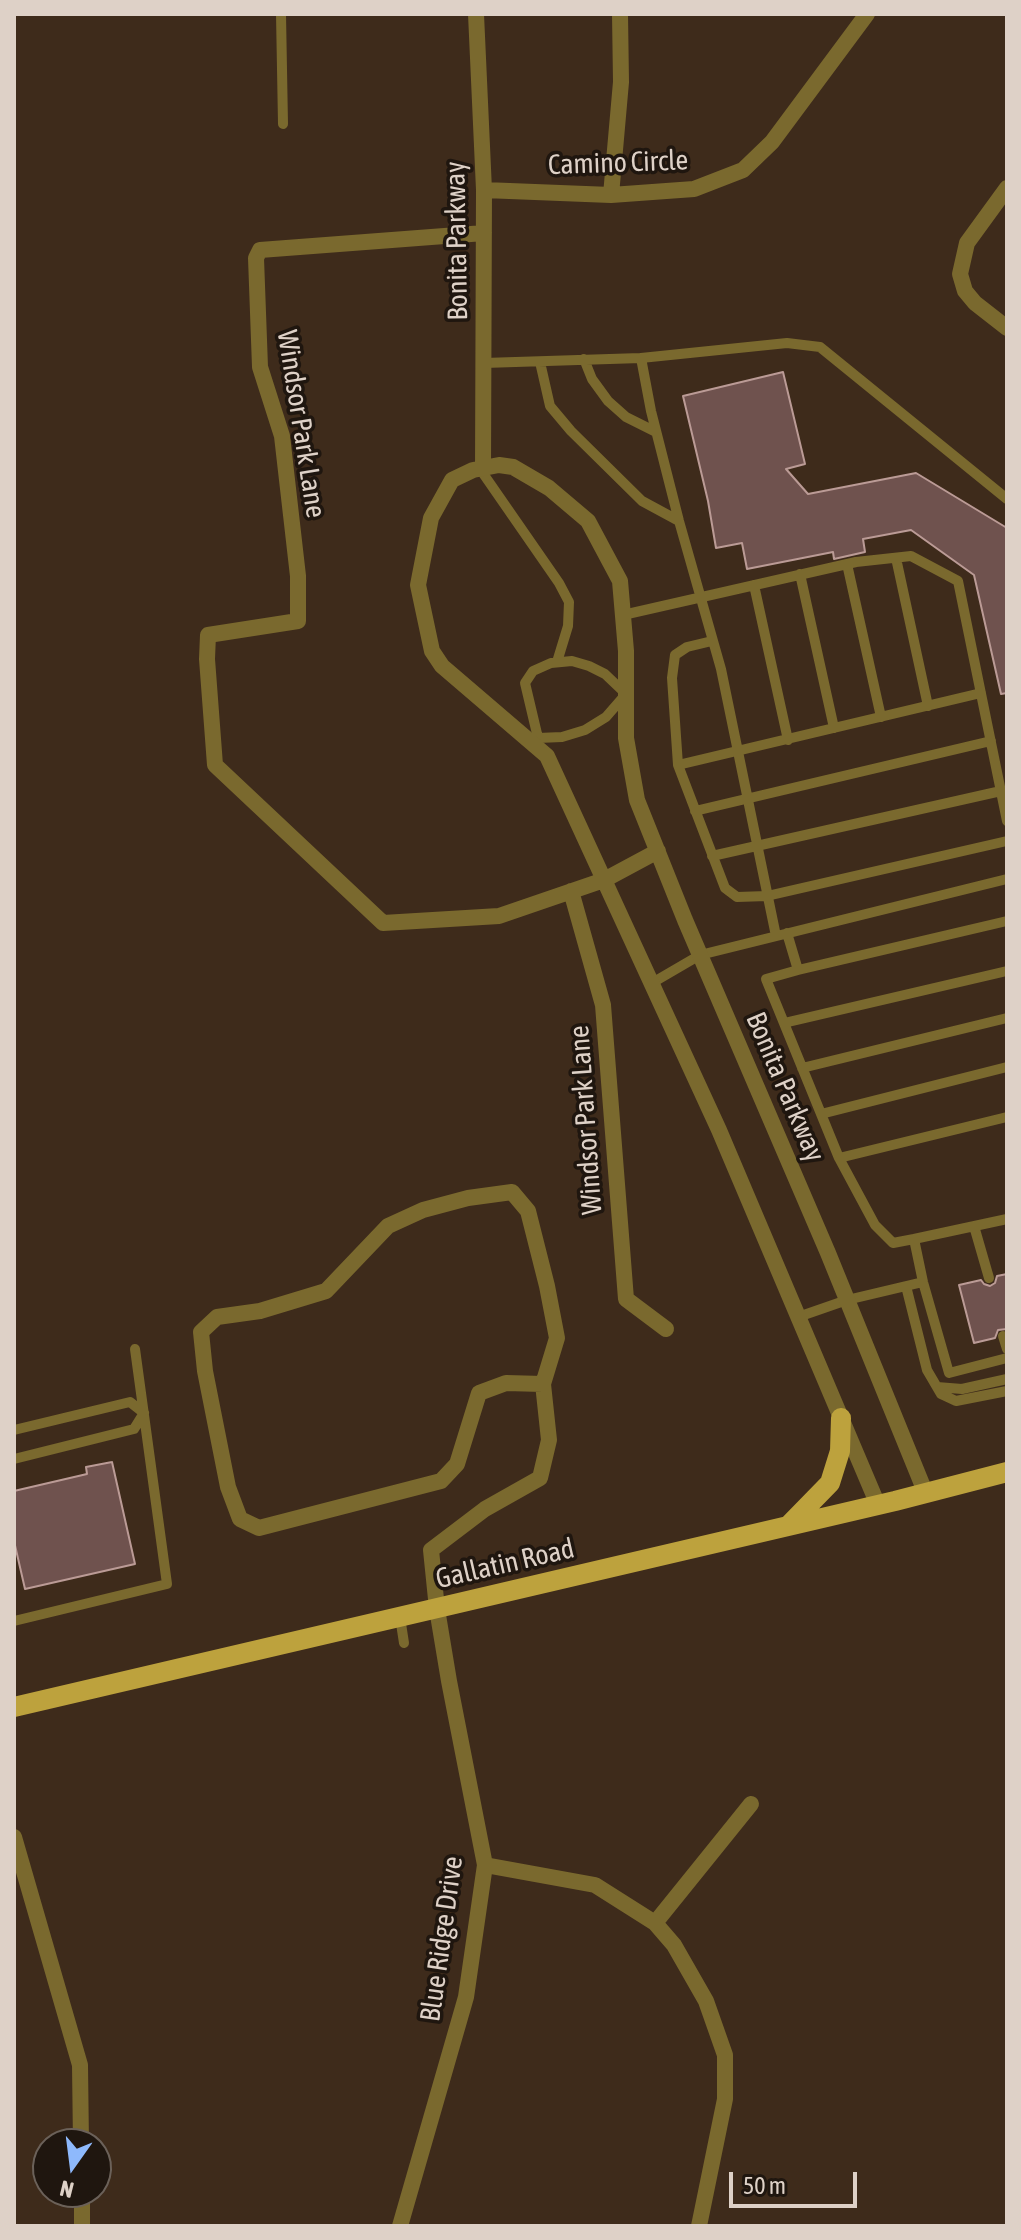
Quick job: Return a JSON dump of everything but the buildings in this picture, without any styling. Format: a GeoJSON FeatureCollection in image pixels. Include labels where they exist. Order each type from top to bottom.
{"type":"FeatureCollection","features":[{"type":"Feature","properties":{"kind":"main road"},"geometry":{"type":"LineString","coordinates":[[789,1526],[830,1483],[840,1451],[841,1418]]}},
{"type":"Feature","properties":{"kind":"main road","name":"Gallatin Road"},"geometry":{"type":"LineString","coordinates":[[14,1707],[926,1494],[1007,1472]]}},
{"type":"Feature","properties":{"kind":"street","name":"Bonita Parkway"},"geometry":{"type":"LineString","coordinates":[[476,14],[484,190],[482,468],[513,467],[549,488],[588,521],[620,581],[626,738],[637,800],[926,1494]]}},
{"type":"Feature","properties":{"kind":"street"},"geometry":{"type":"LineString","coordinates":[[611,195],[621,82],[620,14]]}},
{"type":"Feature","properties":{"kind":"street","name":"Camino Circle"},"geometry":{"type":"LineString","coordinates":[[484,190],[611,195],[694,189],[743,170],[772,142],[867,14]]}},
{"type":"Feature","properties":{"kind":"street"},"geometry":{"type":"LineString","coordinates":[[1007,188],[967,243],[960,274],[965,291],[975,303],[1007,328]]}},
{"type":"Feature","properties":{"kind":"street","name":"Windsor Park Lane"},"geometry":{"type":"LineString","coordinates":[[484,233],[260,250],[256,258],[260,367],[282,436],[298,576],[298,621],[208,635],[215,765],[383,923],[499,916],[604,880],[658,851]]}},
{"type":"Feature","properties":{"kind":"street"},"geometry":{"type":"LineString","coordinates":[[482,468],[452,480],[431,518],[418,585],[432,651],[442,666],[532,738],[547,756],[719,1130],[878,1505]]}},
{"type":"Feature","properties":{"kind":"street","name":"Windsor Park Lane"},"geometry":{"type":"LineString","coordinates":[[571,891],[603,1005],[626,1299],[666,1329]]}},
{"type":"Feature","properties":{"kind":"street"},"geometry":{"type":"LineString","coordinates":[[512,1192],[528,1211],[557,1338],[543,1384],[506,1383],[479,1393],[457,1464],[441,1481],[259,1528],[240,1519],[228,1487],[205,1371],[201,1332],[217,1317],[260,1311],[326,1291],[388,1226],[423,1210],[468,1198],[512,1192]]}},
{"type":"Feature","properties":{"kind":"street","name":"Blue Ridge Drive"},"geometry":{"type":"LineString","coordinates":[[400,2226],[466,1997],[485,1865],[437,1609],[431,1550],[485,1509],[540,1478],[549,1440],[543,1384]]}},
{"type":"Feature","properties":{"kind":"street"},"geometry":{"type":"LineString","coordinates":[[655,1923],[751,1804]]}},
{"type":"Feature","properties":{"kind":"street"},"geometry":{"type":"LineString","coordinates":[[14,1837],[80,2065],[81,2128]]}},
{"type":"Feature","properties":{"kind":"street"},"geometry":{"type":"LineString","coordinates":[[485,1865],[595,1885],[655,1923],[674,1945],[706,2001],[725,2055],[725,2099],[699,2226]]}},
{"type":"Feature","properties":{"kind":"lane"},"geometry":{"type":"LineString","coordinates":[[281,14],[283,124]]}},
{"type":"Feature","properties":{"kind":"lane"},"geometry":{"type":"LineString","coordinates":[[484,363],[641,358],[787,343],[820,347],[1007,499]]}},
{"type":"Feature","properties":{"kind":"lane"},"geometry":{"type":"LineString","coordinates":[[641,358],[656,432],[721,669],[776,936]]}},
{"type":"Feature","properties":{"kind":"lane"},"geometry":{"type":"LineString","coordinates":[[584,359],[592,379],[608,401],[626,417],[656,432]]}},
{"type":"Feature","properties":{"kind":"lane"},"geometry":{"type":"LineString","coordinates":[[540,362],[550,406],[571,431],[642,501],[679,521]]}},
{"type":"Feature","properties":{"kind":"lane"},"geometry":{"type":"LineString","coordinates":[[482,468],[569,602],[568,626],[557,662]]}},
{"type":"Feature","properties":{"kind":"lane"},"geometry":{"type":"LineString","coordinates":[[623,615],[847,564],[911,556],[958,581],[1007,821]]}},
{"type":"Feature","properties":{"kind":"lane"},"geometry":{"type":"LineString","coordinates":[[896,558],[928,706]]}},
{"type":"Feature","properties":{"kind":"lane"},"geometry":{"type":"LineString","coordinates":[[847,564],[881,717]]}},
{"type":"Feature","properties":{"kind":"lane"},"geometry":{"type":"LineString","coordinates":[[800,574],[834,728]]}},
{"type":"Feature","properties":{"kind":"lane"},"geometry":{"type":"LineString","coordinates":[[754,585],[788,740]]}},
{"type":"Feature","properties":{"kind":"lane"},"geometry":{"type":"LineString","coordinates":[[712,641],[687,647],[675,655],[672,678],[678,765],[725,888],[737,897],[767,896],[1007,841]]}},
{"type":"Feature","properties":{"kind":"lane"},"geometry":{"type":"LineString","coordinates":[[572,661],[605,674],[626,694],[606,717],[585,730],[562,737],[532,738],[525,683],[533,671],[557,662],[572,661]]}},
{"type":"Feature","properties":{"kind":"lane"},"geometry":{"type":"LineString","coordinates":[[678,765],[981,693]]}},
{"type":"Feature","properties":{"kind":"lane"},"geometry":{"type":"LineString","coordinates":[[695,811],[991,741]]}},
{"type":"Feature","properties":{"kind":"lane"},"geometry":{"type":"LineString","coordinates":[[712,856],[1001,791]]}},
{"type":"Feature","properties":{"kind":"lane"},"geometry":{"type":"LineString","coordinates":[[652,983],[700,955],[1007,879]]}},
{"type":"Feature","properties":{"kind":"lane"},"geometry":{"type":"LineString","coordinates":[[1007,921],[766,979],[839,1158],[875,1225],[893,1243],[1007,1219]]}},
{"type":"Feature","properties":{"kind":"lane"},"geometry":{"type":"LineString","coordinates":[[787,933],[798,970]]}},
{"type":"Feature","properties":{"kind":"lane"},"geometry":{"type":"LineString","coordinates":[[784,1023],[1007,971]]}},
{"type":"Feature","properties":{"kind":"lane"},"geometry":{"type":"LineString","coordinates":[[802,1068],[1007,1018]]}},
{"type":"Feature","properties":{"kind":"lane"},"geometry":{"type":"LineString","coordinates":[[821,1114],[1007,1067]]}},
{"type":"Feature","properties":{"kind":"lane"},"geometry":{"type":"LineString","coordinates":[[839,1158],[1007,1117]]}},
{"type":"Feature","properties":{"kind":"lane"},"geometry":{"type":"LineString","coordinates":[[974,1226],[989,1278]]}},
{"type":"Feature","properties":{"kind":"lane"},"geometry":{"type":"LineString","coordinates":[[914,1239],[949,1373],[1007,1358]]}},
{"type":"Feature","properties":{"kind":"lane"},"geometry":{"type":"LineString","coordinates":[[798,1317],[847,1300],[923,1282]]}},
{"type":"Feature","properties":{"kind":"lane"},"geometry":{"type":"LineString","coordinates":[[906,1286],[927,1370],[941,1394],[956,1401],[1007,1391]]}},
{"type":"Feature","properties":{"kind":"lane"},"geometry":{"type":"LineString","coordinates":[[1003,1336],[1007,1349]]}},
{"type":"Feature","properties":{"kind":"lane"},"geometry":{"type":"LineString","coordinates":[[14,1621],[167,1584],[135,1349]]}},
{"type":"Feature","properties":{"kind":"lane"},"geometry":{"type":"LineString","coordinates":[[937,1387],[962,1389],[1007,1379]]}},
{"type":"Feature","properties":{"kind":"lane"},"geometry":{"type":"LineString","coordinates":[[14,1430],[130,1402],[144,1413]]}},
{"type":"Feature","properties":{"kind":"lane"},"geometry":{"type":"LineString","coordinates":[[14,1459],[134,1429],[144,1413]]}},
{"type":"Feature","properties":{"kind":"lane"},"geometry":{"type":"LineString","coordinates":[[400,1617],[404,1643]]}}]}
